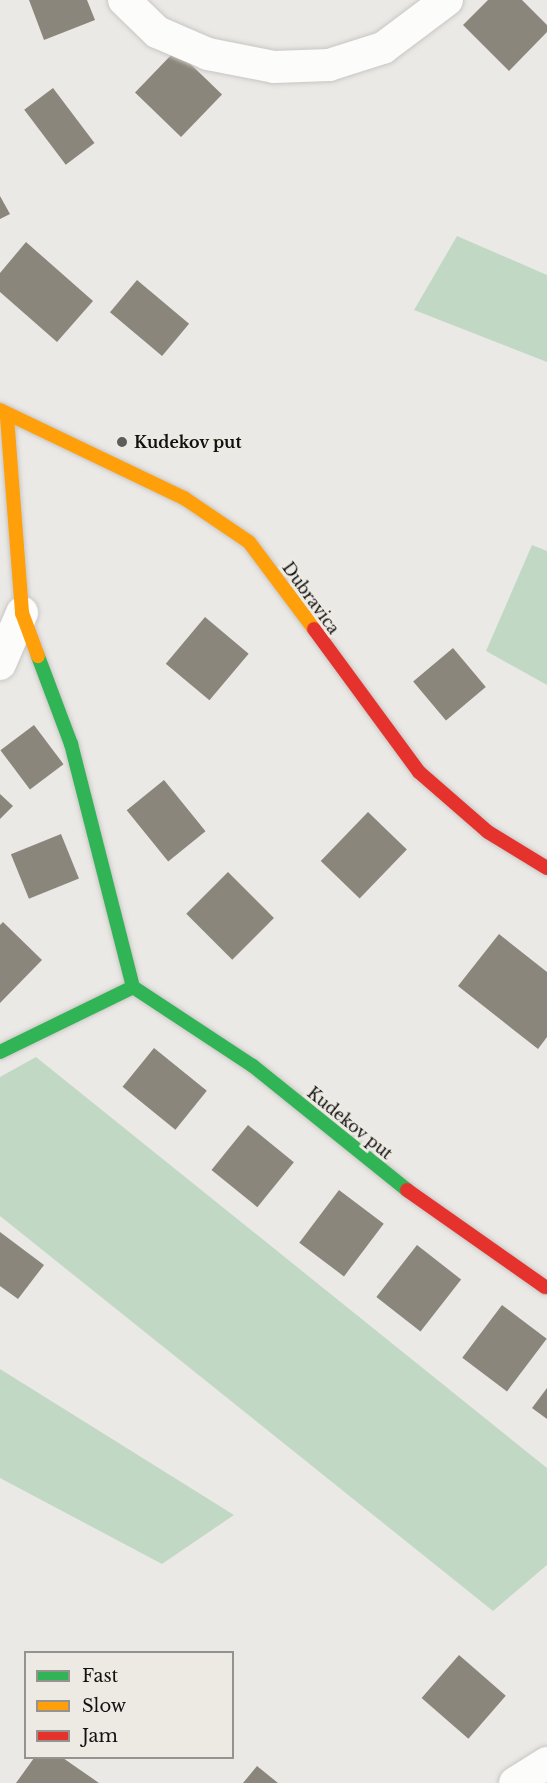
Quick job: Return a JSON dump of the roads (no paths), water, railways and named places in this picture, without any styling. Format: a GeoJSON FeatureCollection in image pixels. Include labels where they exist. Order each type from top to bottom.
{"type":"FeatureCollection","features":[{"type":"Feature","properties":{"kind":"street"},"geometry":{"type":"LineString","coordinates":[[124,0],[157,32],[208,54],[274,67],[329,65],[383,48],[447,0]]}},
{"type":"Feature","properties":{"kind":"street"},"geometry":{"type":"LineString","coordinates":[[0,1052],[133,987],[71,744],[22,613],[3,414]]}},
{"type":"Feature","properties":{"kind":"street","name":"Dubravica"},"geometry":{"type":"LineString","coordinates":[[3,414],[184,498],[249,542],[419,772],[488,832],[547,867]]}},
{"type":"Feature","properties":{"kind":"street"},"geometry":{"type":"LineString","coordinates":[[0,664],[22,613]]}},
{"type":"Feature","properties":{"kind":"street","name":"Kudekov put"},"geometry":{"type":"LineString","coordinates":[[133,987],[253,1066],[410,1193],[544,1287]]}},
{"type":"Feature","properties":{"kind":"street"},"geometry":{"type":"LineString","coordinates":[[515,1783],[547,1764]]}},
{"type":"Feature","properties":{"kind":"place","name":"Kudekov put"},"geometry":{"type":"Point","coordinates":[122,442]}}]}
